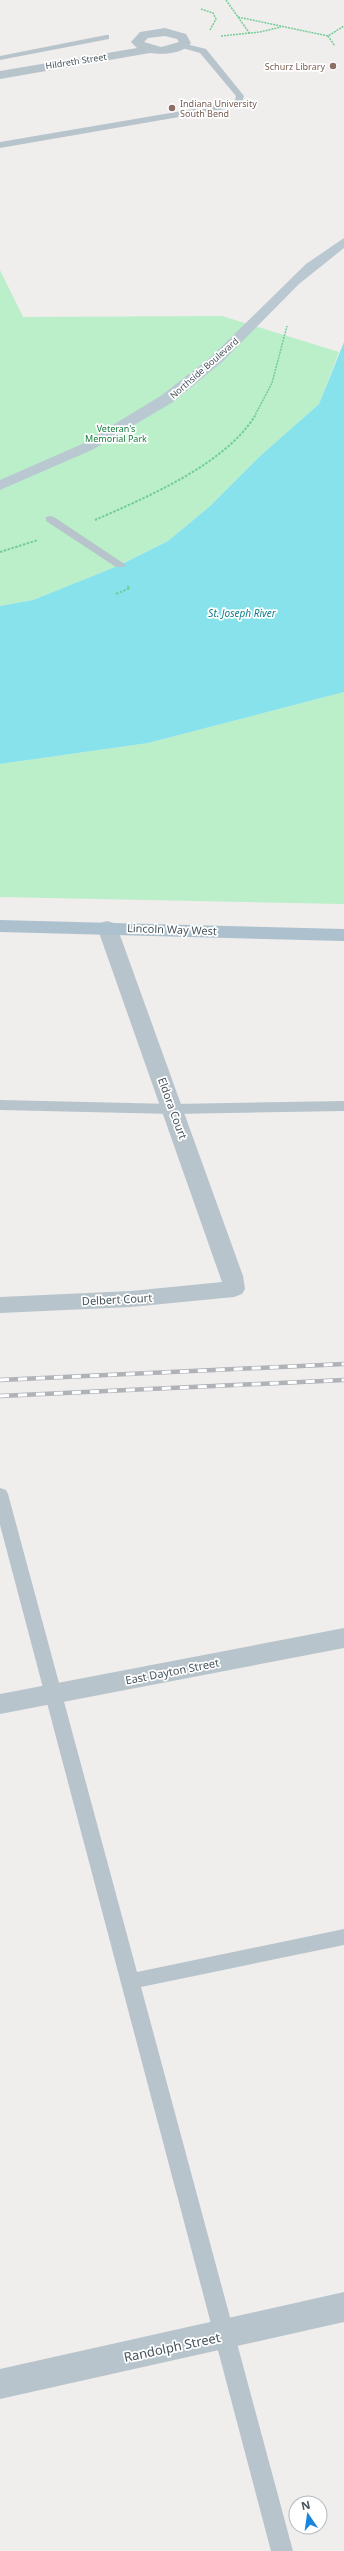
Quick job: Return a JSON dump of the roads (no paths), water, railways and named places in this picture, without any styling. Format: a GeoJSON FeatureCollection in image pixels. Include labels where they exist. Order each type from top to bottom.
{"type":"FeatureCollection","features":[{"type":"Feature","properties":{"kind":"main road","name":"Lincoln Way West"},"geometry":{"type":"LineString","coordinates":[[0,926],[107,927],[344,935]]}},
{"type":"Feature","properties":{"kind":"street"},"geometry":{"type":"LineString","coordinates":[[152,49],[139,44],[137,39],[144,34],[165,32],[179,35],[183,42]]}},
{"type":"Feature","properties":{"kind":"street","name":"Hildreth Street"},"geometry":{"type":"LineString","coordinates":[[0,75],[152,49],[171,49],[183,42]]}},
{"type":"Feature","properties":{"kind":"street","name":"Northside Boulevard"},"geometry":{"type":"LineString","coordinates":[[0,485],[77,453],[158,407],[218,359],[283,294],[344,242]]}},
{"type":"Feature","properties":{"kind":"street","name":"Eldora Court"},"geometry":{"type":"LineString","coordinates":[[107,927],[232,1276],[234,1289]]}},
{"type":"Feature","properties":{"kind":"street","name":"Delbert Court"},"geometry":{"type":"LineString","coordinates":[[0,1305],[139,1298],[234,1289]]}},
{"type":"Feature","properties":{"kind":"street","name":"East Dayton Street"},"geometry":{"type":"LineString","coordinates":[[0,1704],[344,1638]]}},
{"type":"Feature","properties":{"kind":"street","name":"Randolph Street"},"geometry":{"type":"LineString","coordinates":[[0,2384],[225,2335],[344,2307]]}},
{"type":"Feature","properties":{"kind":"lane"},"geometry":{"type":"LineString","coordinates":[[0,58],[106,37]]}},
{"type":"Feature","properties":{"kind":"lane"},"geometry":{"type":"LineString","coordinates":[[0,145],[232,105],[239,101],[240,96],[203,51],[183,42]]}},
{"type":"Feature","properties":{"kind":"lane"},"geometry":{"type":"LineString","coordinates":[[32,52],[44,67]]}},
{"type":"Feature","properties":{"kind":"lane"},"geometry":{"type":"LineString","coordinates":[[50,519],[120,565]]}},
{"type":"Feature","properties":{"kind":"lane"},"geometry":{"type":"LineString","coordinates":[[0,1105],[173,1109],[344,1106]]}},
{"type":"Feature","properties":{"kind":"lane"},"geometry":{"type":"LineString","coordinates":[[0,1494],[282,2551]]}},
{"type":"Feature","properties":{"kind":"lane"},"geometry":{"type":"LineString","coordinates":[[131,1981],[344,1937]]}},
{"type":"Feature","properties":{"kind":"water","name":"St. Joseph River"},"geometry":{"type":"Polygon","coordinates":[[[344,342],[344,692],[148,743],[0,764],[0,606],[33,600],[120,565],[168,541],[209,507],[259,457],[319,404],[344,342]]]}},
{"type":"Feature","properties":{"kind":"railway"},"geometry":{"type":"LineString","coordinates":[[0,1380],[344,1364]]}},
{"type":"Feature","properties":{"kind":"railway"},"geometry":{"type":"LineString","coordinates":[[0,1396],[344,1380]]}},
{"type":"Feature","properties":{"kind":"place","name":"Schurz Library"},"geometry":{"type":"Point","coordinates":[333,66]}},
{"type":"Feature","properties":{"kind":"place","name":"Indiana University South Bend"},"geometry":{"type":"Point","coordinates":[172,108]}},
{"type":"Feature","properties":{"kind":"park label","name":"Veteran's Memorial Park"},"geometry":{"type":"Point","coordinates":[116,434]}}]}
